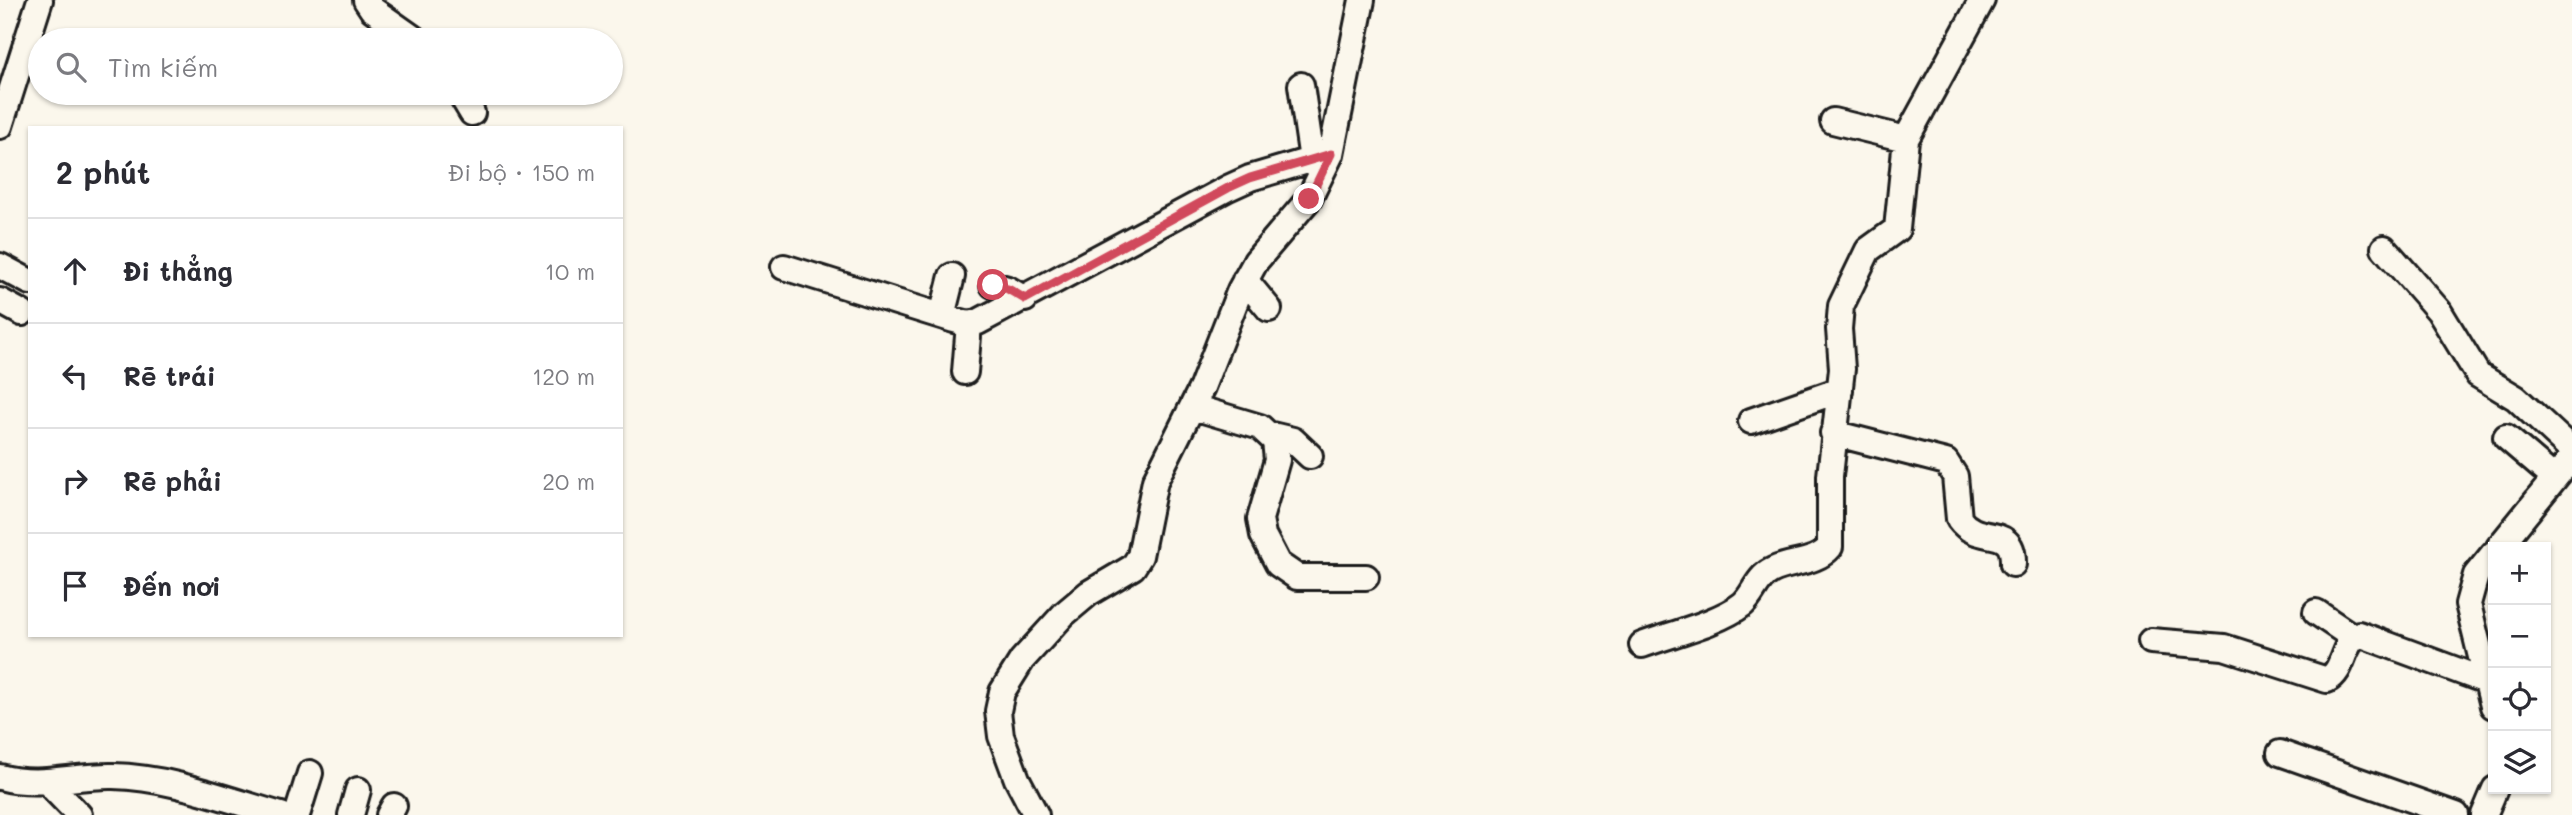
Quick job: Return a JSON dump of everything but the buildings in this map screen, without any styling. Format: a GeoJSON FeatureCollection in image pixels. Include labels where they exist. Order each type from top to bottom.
{"type":"FeatureCollection","features":[{"type":"Feature","properties":{"kind":"street"},"geometry":{"type":"LineString","coordinates":[[1036,815],[1017,779],[1001,736],[998,711],[1002,692],[1022,660],[1064,614],[1089,593],[1133,566],[1143,545],[1147,511],[1155,481],[1192,407],[1245,280],[1256,261],[1309,199],[1362,0]]}},
{"type":"Feature","properties":{"kind":"street"},"geometry":{"type":"LineString","coordinates":[[1642,645],[1731,611],[1745,602],[1762,577],[1772,570],[1824,555],[1830,547],[1833,433],[1840,390],[1841,306],[1868,250],[1897,229],[1902,205],[1906,139],[1982,0]]}},
{"type":"Feature","properties":{"kind":"street"},"geometry":{"type":"LineString","coordinates":[[0,124],[35,2]]}},
{"type":"Feature","properties":{"kind":"street"},"geometry":{"type":"LineString","coordinates":[[374,8],[376,28]]}},
{"type":"Feature","properties":{"kind":"street"},"geometry":{"type":"LineString","coordinates":[[374,8],[400,28]]}},
{"type":"Feature","properties":{"kind":"street"},"geometry":{"type":"LineString","coordinates":[[1301,85],[1322,157]]}},
{"type":"Feature","properties":{"kind":"street"},"geometry":{"type":"LineString","coordinates":[[1833,121],[1906,139]]}},
{"type":"Feature","properties":{"kind":"street"},"geometry":{"type":"LineString","coordinates":[[784,267],[969,324],[1025,299],[1228,188],[1250,178],[1322,157]]}},
{"type":"Feature","properties":{"kind":"street"},"geometry":{"type":"LineString","coordinates":[[2384,248],[2439,311],[2478,375],[2516,398],[2572,450]]}},
{"type":"Feature","properties":{"kind":"street"},"geometry":{"type":"LineString","coordinates":[[0,266],[28,281]]}},
{"type":"Feature","properties":{"kind":"street"},"geometry":{"type":"LineString","coordinates":[[942,316],[952,276]]}},
{"type":"Feature","properties":{"kind":"street"},"geometry":{"type":"LineString","coordinates":[[1245,280],[1269,309]]}},
{"type":"Feature","properties":{"kind":"street"},"geometry":{"type":"LineString","coordinates":[[993,285],[1008,289],[1025,299]]}},
{"type":"Feature","properties":{"kind":"street"},"geometry":{"type":"LineString","coordinates":[[0,301],[22,313]]}},
{"type":"Feature","properties":{"kind":"street"},"geometry":{"type":"LineString","coordinates":[[965,372],[969,324]]}},
{"type":"Feature","properties":{"kind":"street"},"geometry":{"type":"LineString","coordinates":[[1751,421],[1840,390]]}},
{"type":"Feature","properties":{"kind":"street"},"geometry":{"type":"LineString","coordinates":[[1192,407],[1260,427],[1272,435],[1293,440],[1310,456]]}},
{"type":"Feature","properties":{"kind":"street"},"geometry":{"type":"LineString","coordinates":[[1833,433],[1947,462],[1955,476],[1959,519],[1975,533],[2008,541],[2012,546],[2013,564]]}},
{"type":"Feature","properties":{"kind":"street"},"geometry":{"type":"LineString","coordinates":[[1272,435],[1277,447],[1277,460],[1261,519],[1263,536],[1278,564],[1297,577],[1366,577]]}},
{"type":"Feature","properties":{"kind":"street"},"geometry":{"type":"LineString","coordinates":[[2506,437],[2554,478]]}},
{"type":"Feature","properties":{"kind":"street"},"geometry":{"type":"LineString","coordinates":[[2503,542],[2572,457]]}},
{"type":"Feature","properties":{"kind":"street"},"geometry":{"type":"LineString","coordinates":[[2488,560],[2476,575],[2468,604],[2488,688]]}},
{"type":"Feature","properties":{"kind":"street"},"geometry":{"type":"LineString","coordinates":[[2316,612],[2353,637],[2362,635],[2486,681]]}},
{"type":"Feature","properties":{"kind":"street"},"geometry":{"type":"LineString","coordinates":[[2151,641],[2224,647],[2327,680],[2336,673],[2353,637]]}},
{"type":"Feature","properties":{"kind":"street"},"geometry":{"type":"LineString","coordinates":[[2280,753],[2456,815]]}},
{"type":"Feature","properties":{"kind":"street"},"geometry":{"type":"LineString","coordinates":[[297,815],[310,773]]}},
{"type":"Feature","properties":{"kind":"street"},"geometry":{"type":"LineString","coordinates":[[0,778],[48,783],[112,776],[140,778],[251,811],[281,815]]}},
{"type":"Feature","properties":{"kind":"street"},"geometry":{"type":"LineString","coordinates":[[48,783],[79,815]]}},
{"type":"Feature","properties":{"kind":"street"},"geometry":{"type":"LineString","coordinates":[[351,815],[358,790]]}},
{"type":"Feature","properties":{"kind":"street"},"geometry":{"type":"LineString","coordinates":[[2484,815],[2493,794]]}},
{"type":"Feature","properties":{"kind":"route"},"geometry":{"type":"LineString","coordinates":[[993,285],[1008,289],[1025,299],[1228,188],[1250,178],[1331,154],[1309,199]]}}]}
